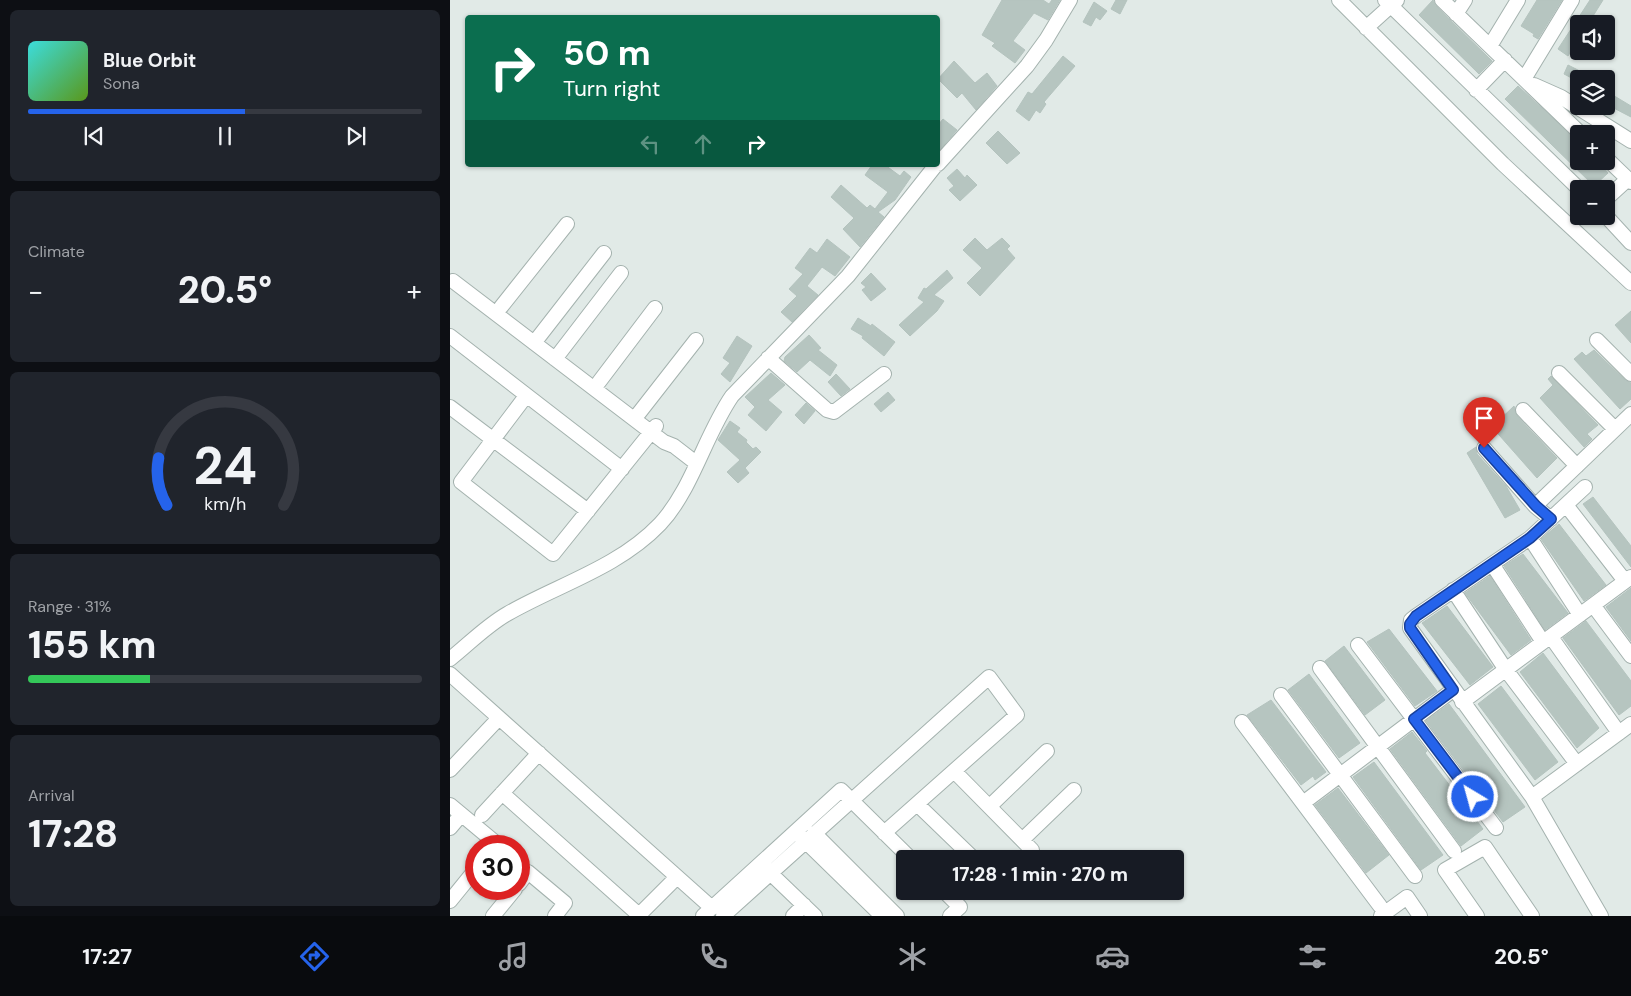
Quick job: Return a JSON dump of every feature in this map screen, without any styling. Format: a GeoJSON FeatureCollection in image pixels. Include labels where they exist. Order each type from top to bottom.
{"type":"FeatureCollection","features":[{"type":"Feature","properties":{"kind":"street"},"geometry":{"type":"LineString","coordinates":[[940,161],[1027,66],[1046,40],[1070,0]]}},
{"type":"Feature","properties":{"kind":"street"},"geometry":{"type":"LineString","coordinates":[[1339,0],[1504,164],[1631,283]]}},
{"type":"Feature","properties":{"kind":"street"},"geometry":{"type":"LineString","coordinates":[[1442,0],[1572,125]]}},
{"type":"Feature","properties":{"kind":"street"},"geometry":{"type":"LineString","coordinates":[[1456,14],[1465,0]]}},
{"type":"Feature","properties":{"kind":"street"},"geometry":{"type":"LineString","coordinates":[[1490,46],[1518,0]]}},
{"type":"Feature","properties":{"kind":"street"},"geometry":{"type":"LineString","coordinates":[[1527,81],[1572,0]]}},
{"type":"Feature","properties":{"kind":"street"},"geometry":{"type":"LineString","coordinates":[[1366,28],[1391,2],[1476,90],[1570,180]]}},
{"type":"Feature","properties":{"kind":"street"},"geometry":{"type":"LineString","coordinates":[[1476,90],[1505,60]]}},
{"type":"Feature","properties":{"kind":"street"},"geometry":{"type":"LineString","coordinates":[[1527,81],[1546,88],[1631,140]]}},
{"type":"Feature","properties":{"kind":"street"},"geometry":{"type":"LineString","coordinates":[[450,659],[505,616],[611,560],[635,545],[660,524],[669,512],[696,463],[726,404],[848,276],[935,167]]}},
{"type":"Feature","properties":{"kind":"street"},"geometry":{"type":"LineString","coordinates":[[1615,167],[1629,180],[1615,192]]}},
{"type":"Feature","properties":{"kind":"street"},"geometry":{"type":"LineString","coordinates":[[501,307],[568,224]]}},
{"type":"Feature","properties":{"kind":"street"},"geometry":{"type":"LineString","coordinates":[[1614,225],[1631,244]]}},
{"type":"Feature","properties":{"kind":"street"},"geometry":{"type":"LineString","coordinates":[[536,340],[604,253]]}},
{"type":"Feature","properties":{"kind":"street"},"geometry":{"type":"LineString","coordinates":[[536,340],[501,307],[458,273],[451,283],[536,340],[654,429],[669,437],[674,446],[696,463]]}},
{"type":"Feature","properties":{"kind":"street"},"geometry":{"type":"LineString","coordinates":[[557,355],[621,273]]}},
{"type":"Feature","properties":{"kind":"street"},"geometry":{"type":"LineString","coordinates":[[599,382],[656,308]]}},
{"type":"Feature","properties":{"kind":"street"},"geometry":{"type":"LineString","coordinates":[[450,336],[622,469]]}},
{"type":"Feature","properties":{"kind":"street"},"geometry":{"type":"LineString","coordinates":[[639,413],[696,340]]}},
{"type":"Feature","properties":{"kind":"street"},"geometry":{"type":"LineString","coordinates":[[1597,340],[1631,374]]}},
{"type":"Feature","properties":{"kind":"street"},"geometry":{"type":"LineString","coordinates":[[557,355],[599,382],[639,413],[654,429]]}},
{"type":"Feature","properties":{"kind":"street"},"geometry":{"type":"LineString","coordinates":[[768,358],[822,406],[834,412],[884,374]]}},
{"type":"Feature","properties":{"kind":"street"},"geometry":{"type":"LineString","coordinates":[[1560,373],[1615,429]]}},
{"type":"Feature","properties":{"kind":"street"},"geometry":{"type":"LineString","coordinates":[[526,396],[461,482],[553,554],[654,429]]}},
{"type":"Feature","properties":{"kind":"street"},"geometry":{"type":"LineString","coordinates":[[450,407],[492,441],[588,511]]}},
{"type":"Feature","properties":{"kind":"street"},"geometry":{"type":"LineString","coordinates":[[1524,410],[1577,466]]}},
{"type":"Feature","properties":{"kind":"street"},"geometry":{"type":"LineString","coordinates":[[1536,506],[1631,414]]}},
{"type":"Feature","properties":{"kind":"street"},"geometry":{"type":"LineString","coordinates":[[1484,448],[1536,506],[1551,519]]}},
{"type":"Feature","properties":{"kind":"street"},"geometry":{"type":"LineString","coordinates":[[1585,487],[1530,538],[1416,616],[1410,624],[1410,628],[1532,797],[1601,916]]}},
{"type":"Feature","properties":{"kind":"street"},"geometry":{"type":"LineString","coordinates":[[1462,702],[1628,579],[1566,505]]}},
{"type":"Feature","properties":{"kind":"street"},"geometry":{"type":"LineString","coordinates":[[1530,538],[1580,615]]}},
{"type":"Feature","properties":{"kind":"street"},"geometry":{"type":"LineString","coordinates":[[1492,564],[1547,640],[1619,733]]}},
{"type":"Feature","properties":{"kind":"street"},"geometry":{"type":"LineString","coordinates":[[1453,590],[1506,670],[1577,764]]}},
{"type":"Feature","properties":{"kind":"street"},"geometry":{"type":"LineString","coordinates":[[1593,605],[1631,656]]}},
{"type":"Feature","properties":{"kind":"street"},"geometry":{"type":"LineString","coordinates":[[1358,645],[1496,828]]}},
{"type":"Feature","properties":{"kind":"street"},"geometry":{"type":"LineString","coordinates":[[1320,668],[1454,851]]}},
{"type":"Feature","properties":{"kind":"street"},"geometry":{"type":"LineString","coordinates":[[450,674],[677,876],[712,913],[805,835],[841,790],[901,850]]}},
{"type":"Feature","properties":{"kind":"street"},"geometry":{"type":"LineString","coordinates":[[851,800],[990,677],[1017,715],[884,833]]}},
{"type":"Feature","properties":{"kind":"street"},"geometry":{"type":"LineString","coordinates":[[1303,803],[1453,690]]}},
{"type":"Feature","properties":{"kind":"street"},"geometry":{"type":"LineString","coordinates":[[1281,695],[1415,876]]}},
{"type":"Feature","properties":{"kind":"street"},"geometry":{"type":"LineString","coordinates":[[450,770],[499,718]]}},
{"type":"Feature","properties":{"kind":"street"},"geometry":{"type":"LineString","coordinates":[[1242,722],[1381,911],[1407,897],[1420,916]]}},
{"type":"Feature","properties":{"kind":"street"},"geometry":{"type":"LineString","coordinates":[[1532,797],[1631,724]]}},
{"type":"Feature","properties":{"kind":"street"},"geometry":{"type":"LineString","coordinates":[[990,806],[1046,752]]}},
{"type":"Feature","properties":{"kind":"street"},"geometry":{"type":"LineString","coordinates":[[482,815],[539,753]]}},
{"type":"Feature","properties":{"kind":"street"},"geometry":{"type":"LineString","coordinates":[[954,771],[1032,850]]}},
{"type":"Feature","properties":{"kind":"street"},"geometry":{"type":"LineString","coordinates":[[1022,840],[1074,790]]}},
{"type":"Feature","properties":{"kind":"street"},"geometry":{"type":"LineString","coordinates":[[502,793],[638,916],[677,876]]}},
{"type":"Feature","properties":{"kind":"street"},"geometry":{"type":"LineString","coordinates":[[918,804],[965,850]]}},
{"type":"Feature","properties":{"kind":"street"},"geometry":{"type":"LineString","coordinates":[[450,805],[486,835]]}},
{"type":"Feature","properties":{"kind":"street"},"geometry":{"type":"LineString","coordinates":[[450,828],[462,814]]}},
{"type":"Feature","properties":{"kind":"street"},"geometry":{"type":"LineString","coordinates":[[805,835],[882,916]]}},
{"type":"Feature","properties":{"kind":"street"},"geometry":{"type":"LineString","coordinates":[[805,835],[897,916]]}},
{"type":"Feature","properties":{"kind":"street"},"geometry":{"type":"LineString","coordinates":[[1477,916],[1445,870],[1485,847],[1532,916]]}},
{"type":"Feature","properties":{"kind":"street"},"geometry":{"type":"LineString","coordinates":[[765,869],[815,916]]}},
{"type":"Feature","properties":{"kind":"street"},"geometry":{"type":"LineString","coordinates":[[530,874],[565,903],[555,916]]}},
{"type":"Feature","properties":{"kind":"street"},"geometry":{"type":"LineString","coordinates":[[450,901],[465,883]]}},
{"type":"Feature","properties":{"kind":"street"},"geometry":{"type":"LineString","coordinates":[[494,916],[506,900]]}},
{"type":"Feature","properties":{"kind":"street"},"geometry":{"type":"LineString","coordinates":[[950,916],[960,907],[953,900]]}},
{"type":"Feature","properties":{"kind":"street"},"geometry":{"type":"LineString","coordinates":[[793,916],[804,906]]}},
{"type":"Feature","properties":{"kind":"building"},"geometry":{"type":"Polygon","coordinates":[[[1002,0],[1043,0],[1049,4],[1052,0],[1060,0],[1048,20],[1034,13],[1013,41],[1025,50],[1015,63],[992,46],[995,43],[982,35],[1002,0]]]}},
{"type":"Feature","properties":{"kind":"building"},"geometry":{"type":"Polygon","coordinates":[[[1116,0],[1127,0],[1120,14],[1111,9],[1116,0]]]}},
{"type":"Feature","properties":{"kind":"building"},"geometry":{"type":"Polygon","coordinates":[[[1433,0],[1436,6],[1492,61],[1479,74],[1419,15],[1433,0]]]}},
{"type":"Feature","properties":{"kind":"building"},"geometry":{"type":"Polygon","coordinates":[[[1537,0],[1562,0],[1538,39],[1533,36],[1534,34],[1521,26],[1537,0]]]}},
{"type":"Feature","properties":{"kind":"building"},"geometry":{"type":"Polygon","coordinates":[[[1590,0],[1603,0],[1594,15],[1580,15],[1590,0]]]}},
{"type":"Feature","properties":{"kind":"building"},"geometry":{"type":"Polygon","coordinates":[[[1094,2],[1107,11],[1100,20],[1096,17],[1091,26],[1083,22],[1094,2]]]}},
{"type":"Feature","properties":{"kind":"building"},"geometry":{"type":"Polygon","coordinates":[[[1570,31],[1570,53],[1568,56],[1558,49],[1570,31]]]}},
{"type":"Feature","properties":{"kind":"building"},"geometry":{"type":"Polygon","coordinates":[[[1063,56],[1075,66],[1044,102],[1046,104],[1040,113],[1036,110],[1029,121],[1016,111],[1028,92],[1032,94],[1063,56]]]}},
{"type":"Feature","properties":{"kind":"building"},"geometry":{"type":"Polygon","coordinates":[[[954,61],[975,83],[987,73],[997,86],[976,110],[962,93],[957,98],[940,81],[940,77],[954,61]]]}},
{"type":"Feature","properties":{"kind":"building"},"geometry":{"type":"Polygon","coordinates":[[[1568,65],[1577,70],[1570,70],[1570,77],[1564,74],[1568,65]]]}},
{"type":"Feature","properties":{"kind":"building"},"geometry":{"type":"Polygon","coordinates":[[[1518,86],[1570,134],[1570,163],[1505,99],[1518,86]]]}},
{"type":"Feature","properties":{"kind":"building"},"geometry":{"type":"Polygon","coordinates":[[[1615,96],[1631,106],[1631,117],[1615,109],[1615,96]]]}},
{"type":"Feature","properties":{"kind":"building"},"geometry":{"type":"Polygon","coordinates":[[[943,119],[957,130],[940,150],[940,123],[943,119]]]}},
{"type":"Feature","properties":{"kind":"building"},"geometry":{"type":"Polygon","coordinates":[[[998,131],[1020,153],[1007,164],[986,143],[998,131]]]}},
{"type":"Feature","properties":{"kind":"building"},"geometry":{"type":"Polygon","coordinates":[[[871,167],[888,167],[900,176],[904,171],[911,177],[895,200],[878,212],[884,217],[860,247],[843,229],[854,218],[831,197],[841,185],[867,208],[870,205],[875,209],[888,192],[865,175],[871,167]]]}},
{"type":"Feature","properties":{"kind":"building"},"geometry":{"type":"Polygon","coordinates":[[[957,169],[965,178],[967,175],[977,185],[960,201],[949,190],[954,186],[947,178],[957,169]]]}},
{"type":"Feature","properties":{"kind":"building"},"geometry":{"type":"Polygon","coordinates":[[[1578,170],[1606,170],[1608,173],[1600,180],[1588,180],[1578,170]]]}},
{"type":"Feature","properties":{"kind":"building"},"geometry":{"type":"Polygon","coordinates":[[[975,238],[987,250],[1002,238],[1010,246],[1007,249],[1015,258],[980,296],[967,283],[982,268],[963,250],[975,238]]]}},
{"type":"Feature","properties":{"kind":"building"},"geometry":{"type":"Polygon","coordinates":[[[827,239],[850,257],[835,276],[822,267],[807,286],[818,295],[792,322],[781,312],[797,296],[789,289],[803,274],[795,268],[810,248],[817,253],[827,239]]]}},
{"type":"Feature","properties":{"kind":"building"},"geometry":{"type":"Polygon","coordinates":[[[947,270],[953,278],[934,295],[944,301],[937,311],[910,336],[899,325],[924,302],[918,298],[924,288],[926,289],[947,270]]]}},
{"type":"Feature","properties":{"kind":"building"},"geometry":{"type":"Polygon","coordinates":[[[871,273],[886,289],[871,301],[862,290],[866,287],[861,283],[871,273]]]}},
{"type":"Feature","properties":{"kind":"building"},"geometry":{"type":"Polygon","coordinates":[[[1631,311],[1631,343],[1615,325],[1631,311]]]}},
{"type":"Feature","properties":{"kind":"building"},"geometry":{"type":"Polygon","coordinates":[[[858,318],[871,326],[872,324],[895,342],[884,356],[862,338],[863,336],[851,329],[858,318]]]}},
{"type":"Feature","properties":{"kind":"building"},"geometry":{"type":"Polygon","coordinates":[[[809,335],[821,348],[818,350],[837,365],[830,376],[810,360],[797,372],[784,361],[785,357],[809,335]]]}},
{"type":"Feature","properties":{"kind":"building"},"geometry":{"type":"Polygon","coordinates":[[[737,336],[752,346],[730,382],[721,374],[730,363],[723,358],[737,336]]]}},
{"type":"Feature","properties":{"kind":"building"},"geometry":{"type":"Polygon","coordinates":[[[1594,350],[1625,380],[1631,383],[1631,399],[1620,409],[1574,359],[1582,352],[1586,356],[1594,350]]]}},
{"type":"Feature","properties":{"kind":"building"},"geometry":{"type":"Polygon","coordinates":[[[771,373],[785,385],[768,400],[782,412],[766,431],[748,415],[755,407],[745,397],[771,373]]]}},
{"type":"Feature","properties":{"kind":"building"},"geometry":{"type":"Polygon","coordinates":[[[836,374],[850,389],[841,396],[828,382],[836,374]]]}},
{"type":"Feature","properties":{"kind":"building"},"geometry":{"type":"Polygon","coordinates":[[[1551,376],[1598,425],[1587,434],[1592,439],[1584,447],[1540,398],[1553,385],[1548,379],[1551,376]]]}},
{"type":"Feature","properties":{"kind":"building"},"geometry":{"type":"Polygon","coordinates":[[[888,392],[895,400],[881,412],[874,404],[888,392]]]}},
{"type":"Feature","properties":{"kind":"building"},"geometry":{"type":"Polygon","coordinates":[[[806,403],[815,411],[804,424],[795,415],[806,403]]]}},
{"type":"Feature","properties":{"kind":"building"},"geometry":{"type":"Polygon","coordinates":[[[1514,406],[1517,416],[1557,458],[1537,478],[1492,427],[1514,406]]]}},
{"type":"Feature","properties":{"kind":"building"},"geometry":{"type":"Polygon","coordinates":[[[730,421],[740,428],[737,432],[747,440],[746,442],[753,449],[756,447],[761,452],[745,468],[749,473],[738,483],[727,472],[740,460],[718,440],[730,421]]]}},
{"type":"Feature","properties":{"kind":"building"},"geometry":{"type":"Polygon","coordinates":[[[1476,447],[1477,454],[1506,486],[1520,510],[1505,518],[1467,453],[1476,447]]]}},
{"type":"Feature","properties":{"kind":"building"},"geometry":{"type":"Polygon","coordinates":[[[1593,497],[1631,546],[1631,567],[1583,504],[1593,497]]]}},
{"type":"Feature","properties":{"kind":"building"},"geometry":{"type":"Polygon","coordinates":[[[1559,524],[1606,585],[1584,601],[1541,539],[1559,524]]]}},
{"type":"Feature","properties":{"kind":"building"},"geometry":{"type":"Polygon","coordinates":[[[1523,554],[1568,613],[1545,630],[1504,566],[1523,554]]]}},
{"type":"Feature","properties":{"kind":"building"},"geometry":{"type":"Polygon","coordinates":[[[1490,576],[1531,640],[1511,655],[1465,593],[1490,576]]]}},
{"type":"Feature","properties":{"kind":"building"},"geometry":{"type":"Polygon","coordinates":[[[1631,588],[1631,641],[1606,607],[1631,588]]]}},
{"type":"Feature","properties":{"kind":"building"},"geometry":{"type":"Polygon","coordinates":[[[1447,606],[1493,667],[1470,685],[1422,623],[1447,606]]]}},
{"type":"Feature","properties":{"kind":"building"},"geometry":{"type":"Polygon","coordinates":[[[1586,621],[1631,681],[1631,706],[1619,715],[1563,638],[1586,621]]]}},
{"type":"Feature","properties":{"kind":"building"},"geometry":{"type":"Polygon","coordinates":[[[1389,629],[1437,691],[1415,706],[1367,642],[1389,629]]]}},
{"type":"Feature","properties":{"kind":"building"},"geometry":{"type":"Polygon","coordinates":[[[1344,646],[1385,700],[1365,715],[1325,661],[1344,646]]]}},
{"type":"Feature","properties":{"kind":"building"},"geometry":{"type":"Polygon","coordinates":[[[1543,653],[1599,728],[1577,748],[1520,672],[1543,653]]]}},
{"type":"Feature","properties":{"kind":"building"},"geometry":{"type":"Polygon","coordinates":[[[1309,674],[1360,743],[1339,758],[1288,690],[1309,674]]]}},
{"type":"Feature","properties":{"kind":"building"},"geometry":{"type":"Polygon","coordinates":[[[1501,686],[1558,762],[1535,780],[1478,704],[1501,686]]]}},
{"type":"Feature","properties":{"kind":"building"},"geometry":{"type":"Polygon","coordinates":[[[1271,700],[1326,772],[1315,780],[1313,776],[1301,785],[1247,715],[1271,700]]]}},
{"type":"Feature","properties":{"kind":"building"},"geometry":{"type":"Polygon","coordinates":[[[1449,704],[1525,807],[1503,822],[1426,721],[1449,704]]]}},
{"type":"Feature","properties":{"kind":"building"},"geometry":{"type":"Polygon","coordinates":[[[1412,732],[1427,751],[1425,753],[1483,829],[1461,846],[1390,749],[1412,732]]]}},
{"type":"Feature","properties":{"kind":"building"},"geometry":{"type":"Polygon","coordinates":[[[1374,762],[1443,855],[1421,870],[1353,777],[1374,762]]]}},
{"type":"Feature","properties":{"kind":"building"},"geometry":{"type":"Polygon","coordinates":[[[1338,788],[1389,855],[1366,873],[1315,805],[1338,788]]]}},
{"type":"Feature","properties":{"kind":"route"},"geometry":{"type":"LineString","coordinates":[[1473,797],[1414,719],[1453,690],[1410,628],[1411,620],[1530,538],[1551,519],[1536,506],[1484,448]]}}]}
